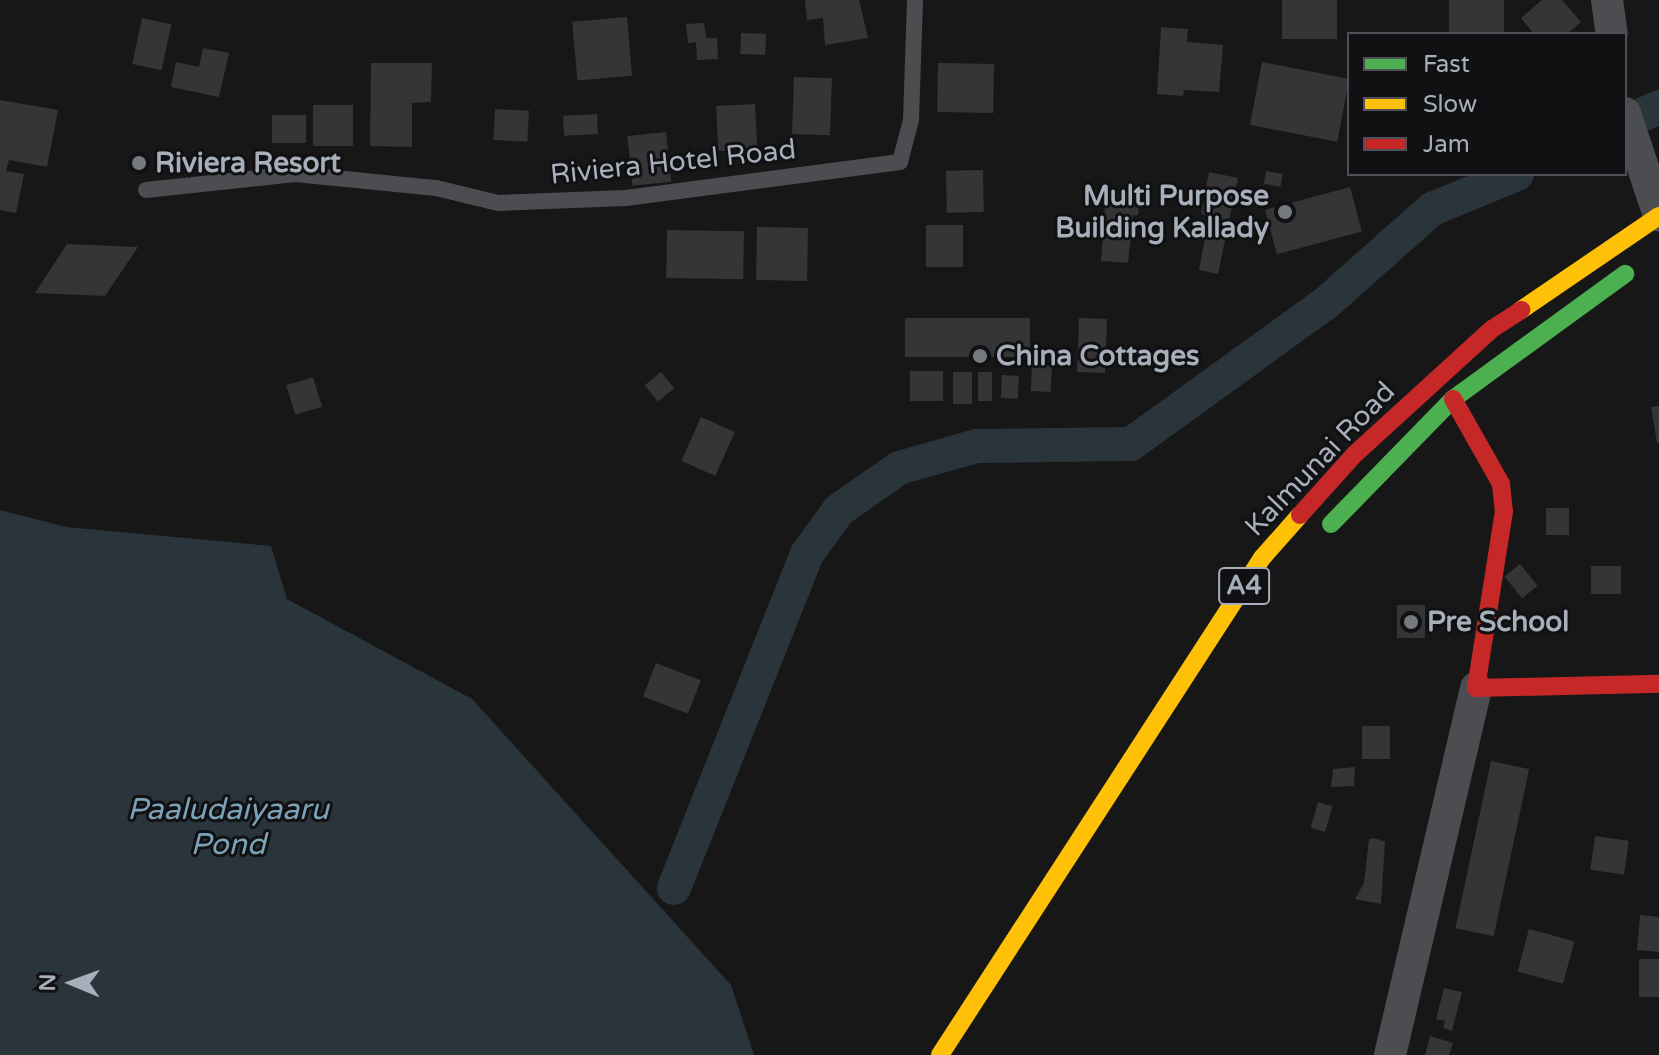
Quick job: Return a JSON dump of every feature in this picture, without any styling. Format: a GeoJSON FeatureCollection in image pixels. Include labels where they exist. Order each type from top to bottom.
{"type":"FeatureCollection","features":[{"type":"Feature","properties":{"kind":"main road","name":"Kalmunai Road"},"geometry":{"type":"LineString","coordinates":[[940,1055],[1262,558],[1355,454],[1492,329],[1659,216]]}},
{"type":"Feature","properties":{"kind":"main road","name":"Kalmunai Road"},"geometry":{"type":"LineString","coordinates":[[1316,538],[1453,399],[1646,259]]}},
{"type":"Feature","properties":{"kind":"main road"},"geometry":{"type":"LineString","coordinates":[[1453,399],[1501,484],[1504,511],[1476,688],[1659,684]]}},
{"type":"Feature","properties":{"kind":"street"},"geometry":{"type":"LineString","coordinates":[[1607,0],[1612,32]]}},
{"type":"Feature","properties":{"kind":"street"},"geometry":{"type":"LineString","coordinates":[[1627,119],[1659,216]]}},
{"type":"Feature","properties":{"kind":"street"},"geometry":{"type":"LineString","coordinates":[[1390,1055],[1476,688]]}},
{"type":"Feature","properties":{"kind":"lane","name":"Riviera Hotel Road"},"geometry":{"type":"LineString","coordinates":[[146,190],[295,174],[436,188],[498,203],[626,198],[900,162],[911,120],[915,0]]}},
{"type":"Feature","properties":{"kind":"water","name":"Paaludaiyaaru Pond"},"geometry":{"type":"Polygon","coordinates":[[[0,510],[66,527],[271,546],[287,599],[472,699],[731,985],[754,1055],[0,1055],[0,510]]]}},
{"type":"Feature","properties":{"kind":"building"},"geometry":{"type":"Polygon","coordinates":[[[805,0],[859,0],[868,38],[825,45],[823,18],[807,20],[805,0]]]}},
{"type":"Feature","properties":{"kind":"building"},"geometry":{"type":"Polygon","coordinates":[[[1282,0],[1337,0],[1337,39],[1282,39],[1282,0]]]}},
{"type":"Feature","properties":{"kind":"building"},"geometry":{"type":"Polygon","coordinates":[[[1449,0],[1504,0],[1504,32],[1449,32],[1449,0]]]}},
{"type":"Feature","properties":{"kind":"building"},"geometry":{"type":"Polygon","coordinates":[[[1542,0],[1562,0],[1581,22],[1569,32],[1532,32],[1521,18],[1542,0]]]}},
{"type":"Feature","properties":{"kind":"building"},"geometry":{"type":"Polygon","coordinates":[[[627,17],[632,76],[577,81],[572,22],[627,17]]]}},
{"type":"Feature","properties":{"kind":"building"},"geometry":{"type":"Polygon","coordinates":[[[142,18],[171,24],[162,70],[132,64],[142,18]]]}},
{"type":"Feature","properties":{"kind":"building"},"geometry":{"type":"Polygon","coordinates":[[[704,23],[706,38],[717,38],[718,59],[697,60],[696,42],[688,43],[686,24],[704,23]]]}},
{"type":"Feature","properties":{"kind":"building"},"geometry":{"type":"Polygon","coordinates":[[[1161,27],[1188,29],[1187,42],[1223,45],[1219,92],[1184,90],[1183,96],[1157,94],[1161,27]]]}},
{"type":"Feature","properties":{"kind":"building"},"geometry":{"type":"Polygon","coordinates":[[[741,33],[766,34],[765,55],[740,54],[741,33]]]}},
{"type":"Feature","properties":{"kind":"building"},"geometry":{"type":"Polygon","coordinates":[[[203,48],[229,53],[219,97],[171,87],[176,62],[199,67],[203,48]]]}},
{"type":"Feature","properties":{"kind":"building"},"geometry":{"type":"Polygon","coordinates":[[[1262,62],[1347,79],[1337,142],[1250,125],[1262,62]]]}},
{"type":"Feature","properties":{"kind":"building"},"geometry":{"type":"Polygon","coordinates":[[[371,63],[432,63],[431,102],[412,103],[412,147],[370,146],[371,63]]]}},
{"type":"Feature","properties":{"kind":"building"},"geometry":{"type":"Polygon","coordinates":[[[938,63],[994,64],[993,113],[937,112],[938,63]]]}},
{"type":"Feature","properties":{"kind":"building"},"geometry":{"type":"Polygon","coordinates":[[[794,77],[832,78],[830,135],[792,134],[794,77]]]}},
{"type":"Feature","properties":{"kind":"building"},"geometry":{"type":"Polygon","coordinates":[[[0,100],[58,110],[47,167],[9,160],[6,171],[24,174],[16,213],[0,210],[0,100]]]}},
{"type":"Feature","properties":{"kind":"building"},"geometry":{"type":"Polygon","coordinates":[[[755,104],[757,149],[718,151],[716,106],[755,104]]]}},
{"type":"Feature","properties":{"kind":"building"},"geometry":{"type":"Polygon","coordinates":[[[313,105],[353,105],[353,146],[313,146],[313,105]]]}},
{"type":"Feature","properties":{"kind":"building"},"geometry":{"type":"Polygon","coordinates":[[[495,109],[529,111],[527,142],[493,140],[495,109]]]}},
{"type":"Feature","properties":{"kind":"building"},"geometry":{"type":"Polygon","coordinates":[[[597,114],[598,134],[564,136],[563,116],[597,114]]]}},
{"type":"Feature","properties":{"kind":"building"},"geometry":{"type":"Polygon","coordinates":[[[272,115],[306,115],[306,143],[272,143],[272,115]]]}},
{"type":"Feature","properties":{"kind":"building"},"geometry":{"type":"Polygon","coordinates":[[[666,132],[671,182],[632,186],[627,136],[666,132]]]}},
{"type":"Feature","properties":{"kind":"building"},"geometry":{"type":"Polygon","coordinates":[[[983,170],[984,212],[947,213],[946,171],[983,170]]]}},
{"type":"Feature","properties":{"kind":"building"},"geometry":{"type":"Polygon","coordinates":[[[1266,171],[1283,174],[1280,187],[1264,184],[1266,171]]]}},
{"type":"Feature","properties":{"kind":"building"},"geometry":{"type":"Polygon","coordinates":[[[1209,172],[1238,178],[1218,274],[1199,270],[1209,216],[1201,214],[1209,172]]]}},
{"type":"Feature","properties":{"kind":"building"},"geometry":{"type":"Polygon","coordinates":[[[1350,187],[1362,231],[1277,254],[1265,210],[1350,187]]]}},
{"type":"Feature","properties":{"kind":"building"},"geometry":{"type":"Polygon","coordinates":[[[1106,193],[1140,196],[1138,215],[1133,215],[1128,263],[1101,261],[1106,193]]]}},
{"type":"Feature","properties":{"kind":"building"},"geometry":{"type":"Polygon","coordinates":[[[926,225],[963,225],[963,267],[926,267],[926,225]]]}},
{"type":"Feature","properties":{"kind":"building"},"geometry":{"type":"Polygon","coordinates":[[[757,227],[808,228],[807,281],[756,280],[757,227]]]}},
{"type":"Feature","properties":{"kind":"building"},"geometry":{"type":"Polygon","coordinates":[[[667,230],[744,231],[743,279],[666,278],[667,230]]]}},
{"type":"Feature","properties":{"kind":"building"},"geometry":{"type":"Polygon","coordinates":[[[67,244],[138,247],[105,296],[35,293],[67,244]]]}},
{"type":"Feature","properties":{"kind":"building"},"geometry":{"type":"Polygon","coordinates":[[[905,318],[1030,318],[1030,357],[905,357],[905,318]]]}},
{"type":"Feature","properties":{"kind":"building"},"geometry":{"type":"Polygon","coordinates":[[[1079,318],[1107,319],[1105,373],[1077,372],[1079,318]]]}},
{"type":"Feature","properties":{"kind":"building"},"geometry":{"type":"Polygon","coordinates":[[[1032,365],[1052,366],[1051,392],[1031,391],[1032,365]]]}},
{"type":"Feature","properties":{"kind":"building"},"geometry":{"type":"Polygon","coordinates":[[[910,371],[943,371],[943,401],[910,401],[910,371]]]}},
{"type":"Feature","properties":{"kind":"building"},"geometry":{"type":"Polygon","coordinates":[[[661,372],[674,388],[658,402],[645,385],[661,372]]]}},
{"type":"Feature","properties":{"kind":"building"},"geometry":{"type":"Polygon","coordinates":[[[953,372],[972,372],[972,404],[953,404],[953,372]]]}},
{"type":"Feature","properties":{"kind":"building"},"geometry":{"type":"Polygon","coordinates":[[[978,372],[992,372],[992,401],[978,401],[978,372]]]}},
{"type":"Feature","properties":{"kind":"building"},"geometry":{"type":"Polygon","coordinates":[[[1002,375],[1019,376],[1018,399],[1001,398],[1002,375]]]}},
{"type":"Feature","properties":{"kind":"building"},"geometry":{"type":"Polygon","coordinates":[[[313,377],[322,407],[295,415],[286,385],[313,377]]]}},
{"type":"Feature","properties":{"kind":"building"},"geometry":{"type":"Polygon","coordinates":[[[1659,406],[1659,443],[1657,443],[1651,407],[1659,406]]]}},
{"type":"Feature","properties":{"kind":"building"},"geometry":{"type":"Polygon","coordinates":[[[701,417],[735,432],[715,476],[681,461],[701,417]]]}},
{"type":"Feature","properties":{"kind":"building"},"geometry":{"type":"Polygon","coordinates":[[[1546,508],[1569,508],[1569,535],[1546,535],[1546,508]]]}},
{"type":"Feature","properties":{"kind":"building"},"geometry":{"type":"Polygon","coordinates":[[[1520,564],[1538,586],[1522,598],[1504,577],[1520,564]]]}},
{"type":"Feature","properties":{"kind":"building"},"geometry":{"type":"Polygon","coordinates":[[[1591,566],[1621,566],[1621,594],[1591,594],[1591,566]]]}},
{"type":"Feature","properties":{"kind":"building","name":"Pre School"},"geometry":{"type":"Polygon","coordinates":[[[1397,605],[1425,605],[1425,638],[1397,638],[1397,605]]]}},
{"type":"Feature","properties":{"kind":"building"},"geometry":{"type":"Polygon","coordinates":[[[656,663],[701,680],[688,714],[643,697],[656,663]]]}},
{"type":"Feature","properties":{"kind":"building"},"geometry":{"type":"Polygon","coordinates":[[[1362,726],[1390,726],[1390,759],[1362,759],[1362,726]]]}},
{"type":"Feature","properties":{"kind":"building"},"geometry":{"type":"Polygon","coordinates":[[[1491,761],[1529,769],[1494,936],[1455,928],[1491,761]]]}},
{"type":"Feature","properties":{"kind":"building"},"geometry":{"type":"Polygon","coordinates":[[[1355,767],[1354,786],[1331,787],[1333,769],[1355,767]]]}},
{"type":"Feature","properties":{"kind":"building"},"geometry":{"type":"Polygon","coordinates":[[[1318,802],[1332,806],[1325,832],[1311,828],[1318,802]]]}},
{"type":"Feature","properties":{"kind":"building"},"geometry":{"type":"Polygon","coordinates":[[[1595,836],[1629,841],[1624,874],[1590,870],[1595,836]]]}},
{"type":"Feature","properties":{"kind":"building"},"geometry":{"type":"Polygon","coordinates":[[[1369,839],[1385,842],[1381,904],[1355,899],[1364,883],[1369,839]]]}},
{"type":"Feature","properties":{"kind":"building"},"geometry":{"type":"Polygon","coordinates":[[[1640,915],[1659,917],[1659,952],[1637,950],[1640,915]]]}},
{"type":"Feature","properties":{"kind":"building"},"geometry":{"type":"Polygon","coordinates":[[[1529,929],[1574,941],[1563,984],[1518,972],[1529,929]]]}},
{"type":"Feature","properties":{"kind":"building"},"geometry":{"type":"Polygon","coordinates":[[[1639,959],[1659,959],[1659,997],[1639,997],[1639,959]]]}},
{"type":"Feature","properties":{"kind":"building"},"geometry":{"type":"Polygon","coordinates":[[[1444,988],[1462,992],[1452,1031],[1443,1028],[1445,1021],[1436,1019],[1444,988]]]}},
{"type":"Feature","properties":{"kind":"building"},"geometry":{"type":"Polygon","coordinates":[[[1430,1036],[1453,1043],[1449,1055],[1425,1055],[1430,1036]]]}},
{"type":"Feature","properties":{"kind":"waterway"},"geometry":{"type":"LineString","coordinates":[[1644,114],[1659,107]]}},
{"type":"Feature","properties":{"kind":"waterway"},"geometry":{"type":"LineString","coordinates":[[674,888],[807,554],[839,510],[899,468],[977,446],[1131,444],[1326,303],[1432,209],[1512,176]]}},
{"type":"Feature","properties":{"kind":"traffic: fast"},"geometry":{"type":"LineString","coordinates":[[1331,524],[1453,399],[1625,274]]}},
{"type":"Feature","properties":{"kind":"traffic: slow"},"geometry":{"type":"LineString","coordinates":[[1521,310],[1659,216]]}},
{"type":"Feature","properties":{"kind":"traffic: slow"},"geometry":{"type":"LineString","coordinates":[[940,1055],[1262,558],[1300,515]]}},
{"type":"Feature","properties":{"kind":"traffic: jam"},"geometry":{"type":"LineString","coordinates":[[1300,515],[1355,454],[1492,329],[1521,310]]}},
{"type":"Feature","properties":{"kind":"traffic: jam"},"geometry":{"type":"LineString","coordinates":[[1453,399],[1501,484],[1504,511],[1476,688],[1659,684]]}},
{"type":"Feature","properties":{"kind":"place","name":"Riviera Resort"},"geometry":{"type":"Point","coordinates":[139,163]}},
{"type":"Feature","properties":{"kind":"place","name":"Multi Purpose Building Kallady"},"geometry":{"type":"Point","coordinates":[1285,212]}},
{"type":"Feature","properties":{"kind":"place","name":"China Cottages"},"geometry":{"type":"Point","coordinates":[980,356]}},
{"type":"Feature","properties":{"kind":"place","name":"Pre School"},"geometry":{"type":"Point","coordinates":[1411,622]}}]}
